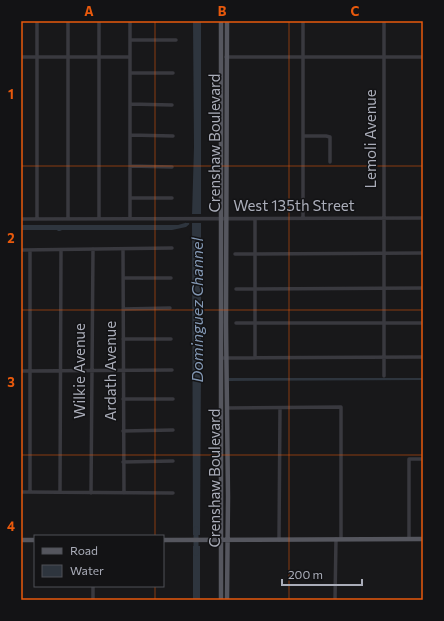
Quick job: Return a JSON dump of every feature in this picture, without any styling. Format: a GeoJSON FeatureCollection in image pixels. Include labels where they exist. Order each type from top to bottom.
{"type":"FeatureCollection","features":[{"type":"Feature","properties":{"kind":"main road","name":"Crenshaw Boulevard"},"geometry":{"type":"LineString","coordinates":[[222,21],[224,57],[224,408],[227,600]]}},
{"type":"Feature","properties":{"kind":"main road","name":"Crenshaw Boulevard"},"geometry":{"type":"LineString","coordinates":[[224,57],[227,21]]}},
{"type":"Feature","properties":{"kind":"main road","name":"Crenshaw Boulevard"},"geometry":{"type":"LineString","coordinates":[[221,600],[224,408]]}},
{"type":"Feature","properties":{"kind":"main road"},"geometry":{"type":"LineString","coordinates":[[164,540],[423,539]]}},
{"type":"Feature","properties":{"kind":"main road"},"geometry":{"type":"LineString","coordinates":[[21,540],[34,540]]}},
{"type":"Feature","properties":{"kind":"street"},"geometry":{"type":"LineString","coordinates":[[37,21],[37,219]]}},
{"type":"Feature","properties":{"kind":"street"},"geometry":{"type":"LineString","coordinates":[[68,21],[68,219]]}},
{"type":"Feature","properties":{"kind":"street"},"geometry":{"type":"LineString","coordinates":[[99,21],[99,219]]}},
{"type":"Feature","properties":{"kind":"street"},"geometry":{"type":"LineString","coordinates":[[130,21],[130,219]]}},
{"type":"Feature","properties":{"kind":"street"},"geometry":{"type":"LineString","coordinates":[[303,21],[303,218]]}},
{"type":"Feature","properties":{"kind":"street","name":"Lemoli Avenue"},"geometry":{"type":"LineString","coordinates":[[384,21],[384,376]]}},
{"type":"Feature","properties":{"kind":"street"},"geometry":{"type":"LineString","coordinates":[[130,40],[176,40]]}},
{"type":"Feature","properties":{"kind":"street"},"geometry":{"type":"LineString","coordinates":[[21,57],[130,57]]}},
{"type":"Feature","properties":{"kind":"street"},"geometry":{"type":"LineString","coordinates":[[224,57],[423,57]]}},
{"type":"Feature","properties":{"kind":"street"},"geometry":{"type":"LineString","coordinates":[[130,72],[172,73]]}},
{"type":"Feature","properties":{"kind":"street"},"geometry":{"type":"LineString","coordinates":[[130,104],[172,105]]}},
{"type":"Feature","properties":{"kind":"street"},"geometry":{"type":"LineString","coordinates":[[130,135],[173,136]]}},
{"type":"Feature","properties":{"kind":"street"},"geometry":{"type":"LineString","coordinates":[[303,136],[330,137],[330,162]]}},
{"type":"Feature","properties":{"kind":"street"},"geometry":{"type":"LineString","coordinates":[[130,166],[172,167]]}},
{"type":"Feature","properties":{"kind":"street"},"geometry":{"type":"LineString","coordinates":[[130,198],[172,198]]}},
{"type":"Feature","properties":{"kind":"street","name":"West 135th Street"},"geometry":{"type":"LineString","coordinates":[[21,219],[423,218]]}},
{"type":"Feature","properties":{"kind":"street"},"geometry":{"type":"LineString","coordinates":[[255,219],[255,358]]}},
{"type":"Feature","properties":{"kind":"street"},"geometry":{"type":"LineString","coordinates":[[21,250],[172,248]]}},
{"type":"Feature","properties":{"kind":"street","name":"Wilkie Avenue"},"geometry":{"type":"LineString","coordinates":[[91,493],[93,249]]}},
{"type":"Feature","properties":{"kind":"street","name":"Ardath Avenue"},"geometry":{"type":"LineString","coordinates":[[123,249],[124,493]]}},
{"type":"Feature","properties":{"kind":"street"},"geometry":{"type":"LineString","coordinates":[[30,250],[30,492]]}},
{"type":"Feature","properties":{"kind":"street"},"geometry":{"type":"LineString","coordinates":[[60,492],[61,250]]}},
{"type":"Feature","properties":{"kind":"street"},"geometry":{"type":"LineString","coordinates":[[235,254],[423,253]]}},
{"type":"Feature","properties":{"kind":"street"},"geometry":{"type":"LineString","coordinates":[[123,278],[171,278]]}},
{"type":"Feature","properties":{"kind":"street"},"geometry":{"type":"LineString","coordinates":[[236,288],[423,288]]}},
{"type":"Feature","properties":{"kind":"street"},"geometry":{"type":"LineString","coordinates":[[123,309],[170,308]]}},
{"type":"Feature","properties":{"kind":"street"},"geometry":{"type":"LineString","coordinates":[[236,323],[423,323]]}},
{"type":"Feature","properties":{"kind":"street"},"geometry":{"type":"LineString","coordinates":[[123,339],[171,339]]}},
{"type":"Feature","properties":{"kind":"street"},"geometry":{"type":"LineString","coordinates":[[224,358],[423,357]]}},
{"type":"Feature","properties":{"kind":"street"},"geometry":{"type":"LineString","coordinates":[[21,371],[172,370]]}},
{"type":"Feature","properties":{"kind":"street"},"geometry":{"type":"LineString","coordinates":[[123,399],[173,399]]}},
{"type":"Feature","properties":{"kind":"street"},"geometry":{"type":"LineString","coordinates":[[224,408],[342,407],[335,600]]}},
{"type":"Feature","properties":{"kind":"street"},"geometry":{"type":"LineString","coordinates":[[279,540],[280,408]]}},
{"type":"Feature","properties":{"kind":"street"},"geometry":{"type":"LineString","coordinates":[[124,431],[173,430]]}},
{"type":"Feature","properties":{"kind":"street"},"geometry":{"type":"LineString","coordinates":[[409,539],[409,459],[423,459]]}},
{"type":"Feature","properties":{"kind":"street"},"geometry":{"type":"LineString","coordinates":[[124,462],[174,461]]}},
{"type":"Feature","properties":{"kind":"street"},"geometry":{"type":"LineString","coordinates":[[21,492],[173,493]]}},
{"type":"Feature","properties":{"kind":"street"},"geometry":{"type":"LineString","coordinates":[[93,587],[93,600]]}},
{"type":"Feature","properties":{"kind":"water"},"geometry":{"type":"Polygon","coordinates":[[[193,21],[201,21],[200,366],[202,368],[200,535],[193,535],[192,222],[186,227],[172,230],[21,230],[21,225],[178,225],[185,223],[192,215],[194,147],[193,21]]]}},
{"type":"Feature","properties":{"kind":"water"},"geometry":{"type":"Polygon","coordinates":[[[229,378],[423,378],[423,380],[229,381],[229,378]]]}},
{"type":"Feature","properties":{"kind":"water"},"geometry":{"type":"Polygon","coordinates":[[[193,546],[200,546],[200,600],[193,600],[193,546]]]}},
{"type":"Feature","properties":{"kind":"pier"},"geometry":{"type":"Polygon","coordinates":[[[191,214],[201,214],[201,223],[192,223],[190,225],[189,223],[185,223],[191,214]]]}},
{"type":"Feature","properties":{"kind":"waterway","name":"Dominguez Channel"},"geometry":{"type":"LineString","coordinates":[[196,529],[196,553]]}}]}
